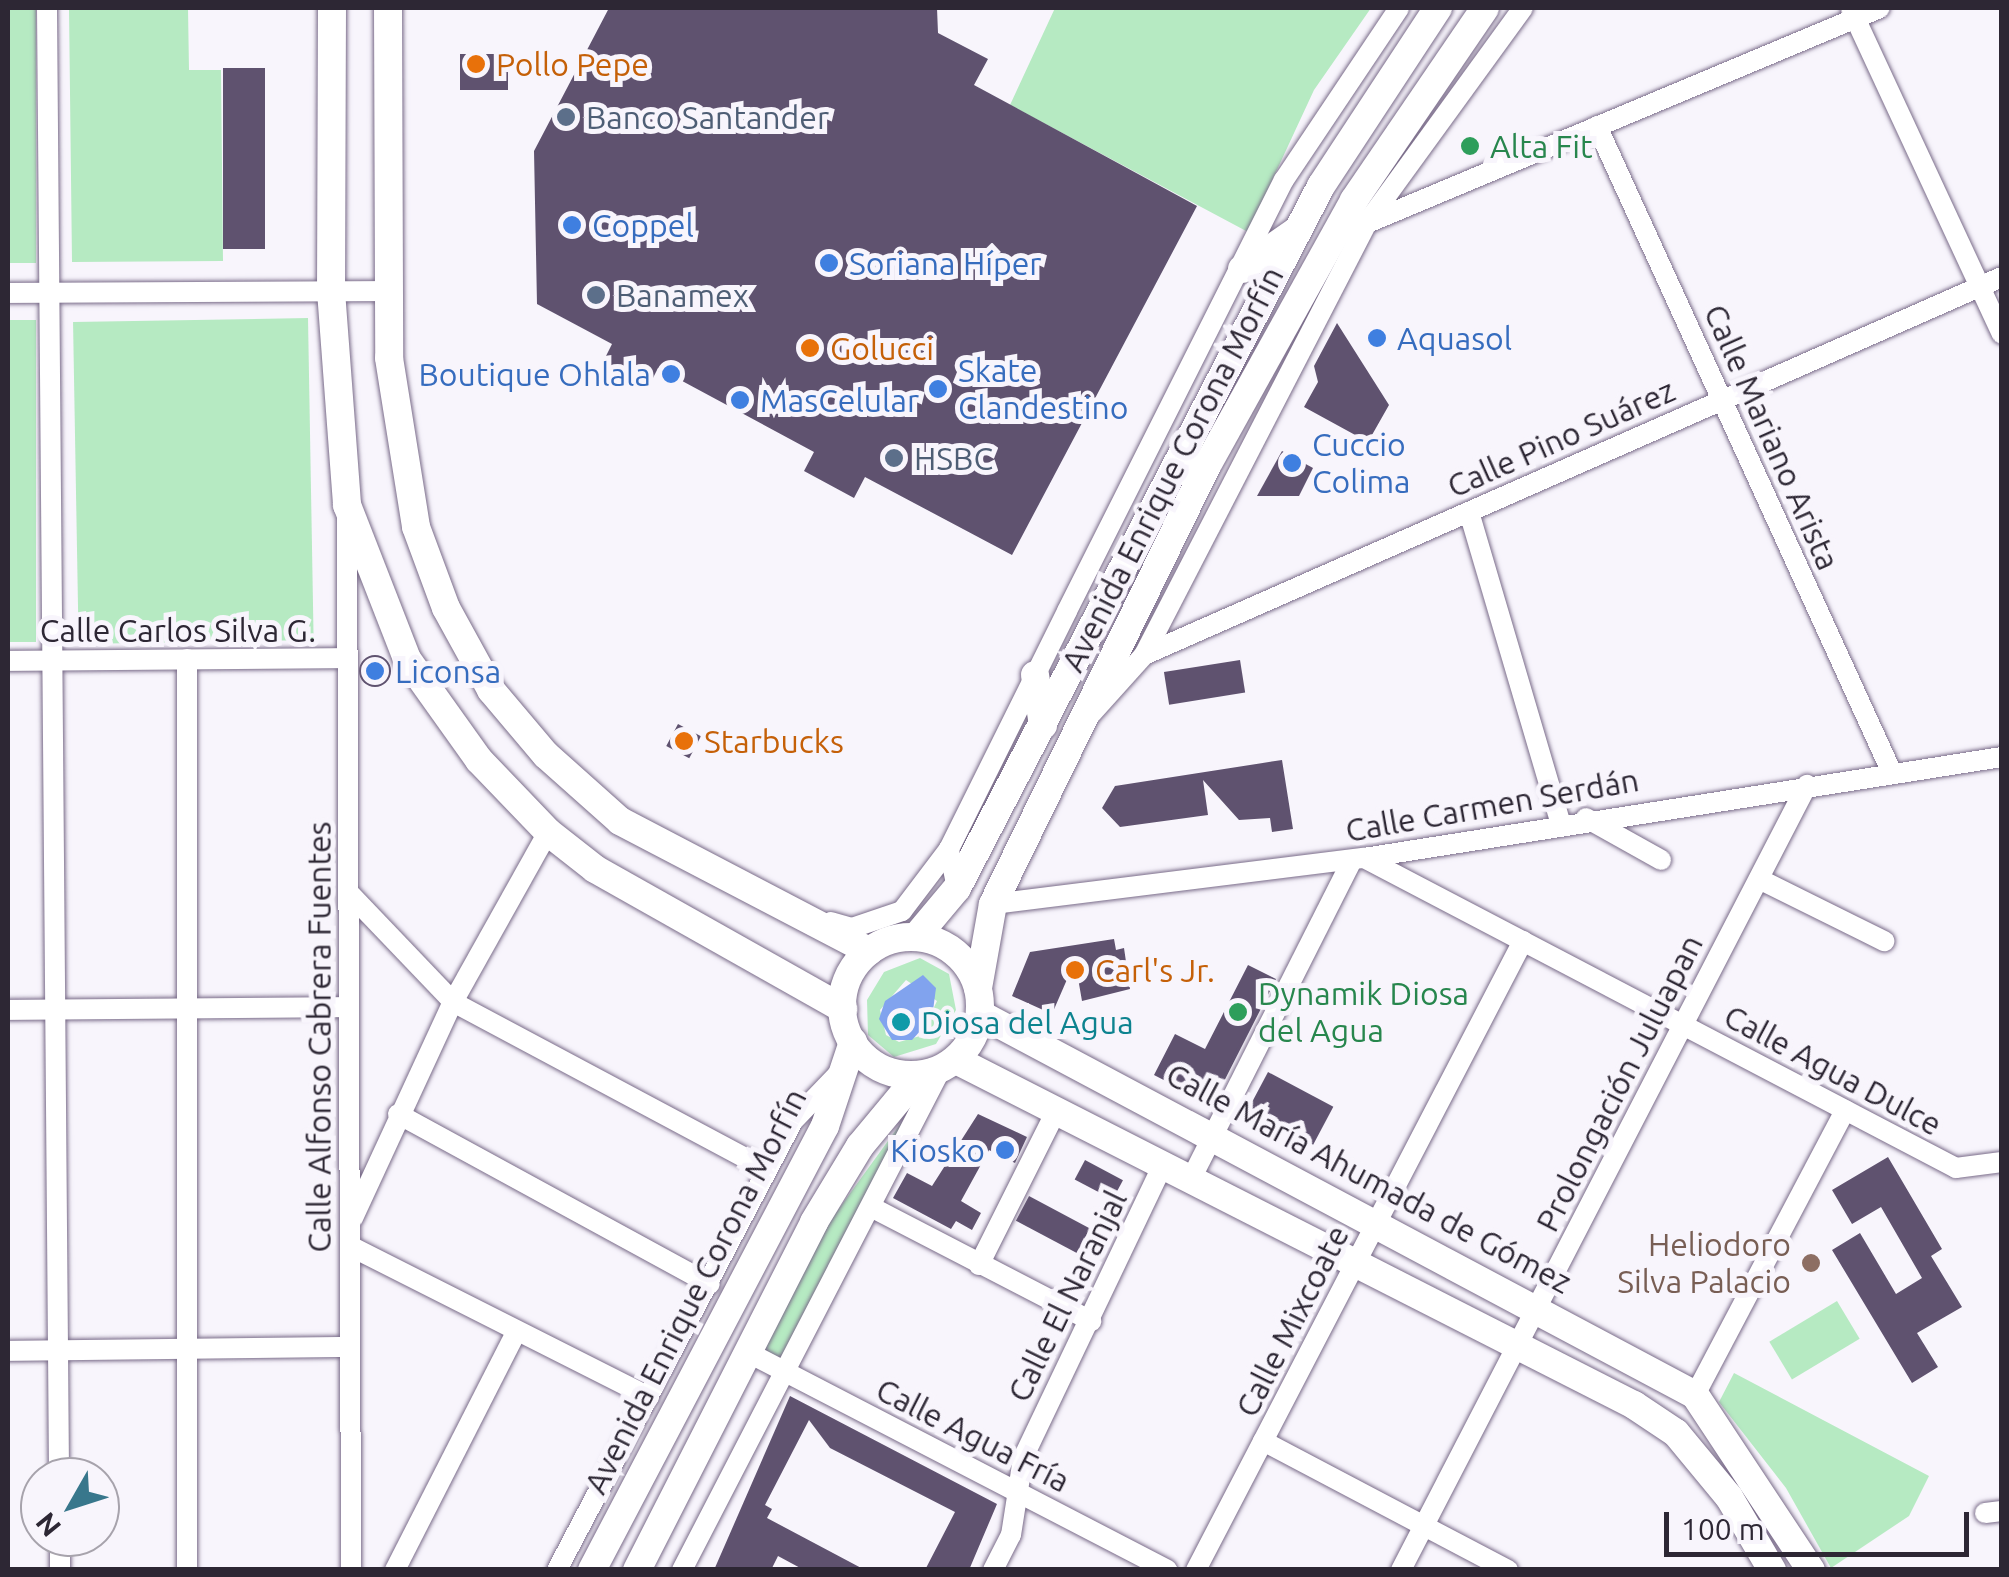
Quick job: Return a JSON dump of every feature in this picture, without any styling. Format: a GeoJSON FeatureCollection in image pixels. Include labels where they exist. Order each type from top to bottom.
{"type":"FeatureCollection","features":[{"type":"Feature","properties":{"kind":"main road"},"geometry":{"type":"LineString","coordinates":[[332,8],[331,291],[347,505],[407,659],[479,760],[548,832],[595,869],[842,1008]]}},
{"type":"Feature","properties":{"kind":"main road"},"geometry":{"type":"LineString","coordinates":[[388,8],[386,291],[397,429],[416,526],[446,608],[491,690],[546,755],[620,821],[869,951]]}},
{"type":"Feature","properties":{"kind":"main road","name":"Avenida Enrique Corona Morfín"},"geometry":{"type":"LineString","coordinates":[[916,938],[956,888],[1356,126],[1438,8]]}},
{"type":"Feature","properties":{"kind":"main road","name":"Avenida Enrique Corona Morfín"},"geometry":{"type":"LineString","coordinates":[[637,1570],[860,1146],[939,1068],[979,1001],[992,904],[1210,462],[1333,238],[1485,8]]}},
{"type":"Feature","properties":{"kind":"main road"},"geometry":{"type":"LineString","coordinates":[[1242,269],[1297,232]]}},
{"type":"Feature","properties":{"kind":"main road"},"geometry":{"type":"LineString","coordinates":[[1035,675],[1043,726]]}},
{"type":"Feature","properties":{"kind":"main road"},"geometry":{"type":"LineString","coordinates":[[979,1001],[954,953],[916,938],[869,951],[850,977],[842,1008],[853,1042],[881,1068],[939,1068],[1057,1109],[1519,1342],[1676,1433],[1729,1497],[1772,1570]]}},
{"type":"Feature","properties":{"kind":"main road","name":"Calle María Ahumada de Gómez"},"geometry":{"type":"LineString","coordinates":[[979,1001],[1213,1135],[1538,1306],[1695,1396],[1811,1570]]}},
{"type":"Feature","properties":{"kind":"main road","name":"Avenida Enrique Corona Morfín"},"geometry":{"type":"LineString","coordinates":[[592,1570],[809,1156],[853,1042]]}},
{"type":"Feature","properties":{"kind":"street"},"geometry":{"type":"LineString","coordinates":[[47,8],[59,1457]]}},
{"type":"Feature","properties":{"kind":"street"},"geometry":{"type":"LineString","coordinates":[[786,908],[852,928],[874,924],[916,899],[948,849],[1284,180],[1399,8]]}},
{"type":"Feature","properties":{"kind":"street"},"geometry":{"type":"LineString","coordinates":[[1084,722],[1144,655],[1366,224],[1523,8]]}},
{"type":"Feature","properties":{"kind":"street"},"geometry":{"type":"LineString","coordinates":[[1333,238],[1853,13],[1880,8]]}},
{"type":"Feature","properties":{"kind":"street"},"geometry":{"type":"LineString","coordinates":[[1853,13],[2002,334]]}},
{"type":"Feature","properties":{"kind":"street","name":"Calle Mariano Arista"},"geometry":{"type":"LineString","coordinates":[[1598,126],[1892,773]]}},
{"type":"Feature","properties":{"kind":"street","name":"Calle Pino Suárez"},"geometry":{"type":"LineString","coordinates":[[1144,655],[2002,276]]}},
{"type":"Feature","properties":{"kind":"street"},"geometry":{"type":"LineString","coordinates":[[8,293],[386,291]]}},
{"type":"Feature","properties":{"kind":"street","name":"Calle Alfonso Cabrera Fuentes"},"geometry":{"type":"LineString","coordinates":[[347,505],[351,1570]]}},
{"type":"Feature","properties":{"kind":"street"},"geometry":{"type":"LineString","coordinates":[[1468,512],[1560,822]]}},
{"type":"Feature","properties":{"kind":"street","name":"Calle Carlos Silva G."},"geometry":{"type":"LineString","coordinates":[[8,661],[348,658]]}},
{"type":"Feature","properties":{"kind":"street"},"geometry":{"type":"LineString","coordinates":[[186,1570],[187,660]]}},
{"type":"Feature","properties":{"kind":"street","name":"Calle Carmen Serdán"},"geometry":{"type":"LineString","coordinates":[[992,904],[1358,859],[1560,822],[2002,756]]}},
{"type":"Feature","properties":{"kind":"street","name":"Prolongación Juluapan"},"geometry":{"type":"LineString","coordinates":[[1401,1570],[1808,785]]}},
{"type":"Feature","properties":{"kind":"street"},"geometry":{"type":"LineString","coordinates":[[1586,818],[1660,860]]}},
{"type":"Feature","properties":{"kind":"street"},"geometry":{"type":"LineString","coordinates":[[548,832],[453,1002],[398,1114],[350,1236],[516,1333],[649,1397]]}},
{"type":"Feature","properties":{"kind":"street"},"geometry":{"type":"LineString","coordinates":[[948,849],[956,888]]}},
{"type":"Feature","properties":{"kind":"street"},"geometry":{"type":"LineString","coordinates":[[1192,1177],[1358,859]]}},
{"type":"Feature","properties":{"kind":"street","name":"Calle Agua Dulce"},"geometry":{"type":"LineString","coordinates":[[1358,859],[1956,1168],[2002,1162]]}},
{"type":"Feature","properties":{"kind":"street"},"geometry":{"type":"LineString","coordinates":[[1759,879],[1884,941]]}},
{"type":"Feature","properties":{"kind":"street"},"geometry":{"type":"LineString","coordinates":[[348,892],[453,1002],[766,1170]]}},
{"type":"Feature","properties":{"kind":"street","name":"Calle Mixcoate"},"geometry":{"type":"LineString","coordinates":[[1196,1570],[1523,941]]}},
{"type":"Feature","properties":{"kind":"street"},"geometry":{"type":"LineString","coordinates":[[8,1010],[349,1007]]}},
{"type":"Feature","properties":{"kind":"street","name":"Avenida Enrique Corona Morfín"},"geometry":{"type":"LineString","coordinates":[[682,1570],[873,1208],[939,1068]]}},
{"type":"Feature","properties":{"kind":"street"},"geometry":{"type":"LineString","coordinates":[[556,1570],[710,1284],[766,1170],[811,1095],[841,1070]]}},
{"type":"Feature","properties":{"kind":"street"},"geometry":{"type":"LineString","coordinates":[[979,1264],[1057,1109]]}},
{"type":"Feature","properties":{"kind":"street"},"geometry":{"type":"LineString","coordinates":[[1695,1396],[1846,1110]]}},
{"type":"Feature","properties":{"kind":"street"},"geometry":{"type":"LineString","coordinates":[[398,1114],[710,1284]]}},
{"type":"Feature","properties":{"kind":"street","name":"Calle El Naranjal"},"geometry":{"type":"LineString","coordinates":[[993,1570],[1011,1535],[1023,1458],[1164,1163]]}},
{"type":"Feature","properties":{"kind":"street"},"geometry":{"type":"LineString","coordinates":[[873,1208],[1091,1321]]}},
{"type":"Feature","properties":{"kind":"street"},"geometry":{"type":"LineString","coordinates":[[396,1570],[516,1333]]}},
{"type":"Feature","properties":{"kind":"street"},"geometry":{"type":"LineString","coordinates":[[8,1351],[350,1346]]}},
{"type":"Feature","properties":{"kind":"street","name":"Calle Agua Fría"},"geometry":{"type":"LineString","coordinates":[[751,1354],[1168,1570]]}},
{"type":"Feature","properties":{"kind":"street"},"geometry":{"type":"LineString","coordinates":[[1263,1442],[1508,1570]]}},
{"type":"Feature","properties":{"kind":"green space"},"geometry":{"type":"Polygon","coordinates":[[[8,8],[36,8],[36,263],[8,263],[8,8]]]}},
{"type":"Feature","properties":{"kind":"green space"},"geometry":{"type":"Polygon","coordinates":[[[69,8],[188,8],[189,70],[221,70],[223,261],[72,262],[69,8]]]}},
{"type":"Feature","properties":{"kind":"green space"},"geometry":{"type":"Polygon","coordinates":[[[1055,8],[1371,8],[1314,90],[1248,232],[1010,105],[1055,8]]]}},
{"type":"Feature","properties":{"kind":"green space"},"geometry":{"type":"Polygon","coordinates":[[[308,318],[314,640],[79,644],[73,322],[308,318]]]}},
{"type":"Feature","properties":{"kind":"green space"},"geometry":{"type":"Polygon","coordinates":[[[8,320],[36,320],[36,642],[8,642],[8,320]]]}},
{"type":"Feature","properties":{"kind":"green space"},"geometry":{"type":"Polygon","coordinates":[[[920,958],[949,974],[956,1010],[936,1044],[894,1057],[868,1035],[867,1000],[884,972],[920,958]],[[906,980],[880,1010],[886,1035],[899,1042],[920,1036],[937,1001],[906,980]]]}},
{"type":"Feature","properties":{"kind":"green space"},"geometry":{"type":"Polygon","coordinates":[[[901,1123],[908,1127],[780,1359],[764,1350],[822,1232],[901,1123]]]}},
{"type":"Feature","properties":{"kind":"green space"},"geometry":{"type":"Polygon","coordinates":[[[1837,1301],[1860,1339],[1792,1379],[1769,1342],[1837,1301]]]}},
{"type":"Feature","properties":{"kind":"green space"},"geometry":{"type":"Polygon","coordinates":[[[1734,1373],[1929,1476],[1909,1516],[1831,1568],[1786,1488],[1719,1402],[1734,1373]]]}},
{"type":"Feature","properties":{"kind":"water"},"geometry":{"type":"Polygon","coordinates":[[[923,975],[936,988],[932,1018],[912,1040],[892,1040],[879,1019],[885,1001],[923,975]]]}},
{"type":"Feature","properties":{"kind":"building","name":"Soriana Híper"},"geometry":{"type":"Polygon","coordinates":[[[609,8],[937,8],[938,33],[988,59],[974,85],[1197,206],[1012,555],[865,477],[854,498],[804,471],[814,452],[658,368],[647,390],[601,366],[612,344],[537,304],[534,151],[609,8]]]}},
{"type":"Feature","properties":{"kind":"building"},"geometry":{"type":"Polygon","coordinates":[[[460,54],[508,54],[508,90],[460,90],[460,54]]]}},
{"type":"Feature","properties":{"kind":"building"},"geometry":{"type":"Polygon","coordinates":[[[223,68],[265,68],[265,249],[223,249],[223,68]]]}},
{"type":"Feature","properties":{"kind":"building"},"geometry":{"type":"Polygon","coordinates":[[[1337,323],[1389,405],[1368,442],[1304,407],[1318,382],[1314,366],[1337,323]]]}},
{"type":"Feature","properties":{"kind":"building"},"geometry":{"type":"Polygon","coordinates":[[[1282,451],[1313,468],[1299,496],[1257,496],[1282,451]]]}},
{"type":"Feature","properties":{"kind":"building","name":"Liconsa"},"geometry":{"type":"Polygon","coordinates":[[[375,655],[386,660],[391,671],[386,682],[375,687],[364,682],[359,671],[364,660],[375,655]]]}},
{"type":"Feature","properties":{"kind":"building"},"geometry":{"type":"Polygon","coordinates":[[[1240,660],[1245,693],[1169,705],[1164,672],[1240,660]]]}},
{"type":"Feature","properties":{"kind":"building","name":"Starbucks"},"geometry":{"type":"Polygon","coordinates":[[[678,724],[701,736],[689,758],[666,746],[678,724]]]}},
{"type":"Feature","properties":{"kind":"building"},"geometry":{"type":"Polygon","coordinates":[[[1282,760],[1293,829],[1272,832],[1270,818],[1239,820],[1203,780],[1208,815],[1120,827],[1102,808],[1115,786],[1282,760]]]}},
{"type":"Feature","properties":{"kind":"building","name":"Carl's Jr."},"geometry":{"type":"Polygon","coordinates":[[[1114,939],[1116,950],[1124,948],[1130,989],[1082,1001],[1075,961],[1052,1014],[1012,996],[1030,952],[1114,939]]]}},
{"type":"Feature","properties":{"kind":"building"},"geometry":{"type":"Polygon","coordinates":[[[1248,965],[1276,979],[1212,1105],[1154,1075],[1175,1034],[1205,1049],[1248,965]]]}},
{"type":"Feature","properties":{"kind":"building"},"geometry":{"type":"Polygon","coordinates":[[[1268,1072],[1333,1107],[1313,1145],[1248,1110],[1268,1072]]]}},
{"type":"Feature","properties":{"kind":"building"},"geometry":{"type":"Polygon","coordinates":[[[978,1114],[1027,1137],[1015,1163],[989,1150],[961,1201],[981,1213],[972,1230],[956,1221],[951,1229],[893,1198],[907,1173],[932,1186],[978,1114]]]}},
{"type":"Feature","properties":{"kind":"building"},"geometry":{"type":"Polygon","coordinates":[[[1888,1157],[1942,1249],[1931,1256],[1962,1307],[1917,1333],[1938,1367],[1912,1383],[1832,1250],[1860,1233],[1896,1294],[1922,1278],[1881,1207],[1852,1224],[1832,1190],[1888,1157]]]}},
{"type":"Feature","properties":{"kind":"building"},"geometry":{"type":"Polygon","coordinates":[[[1085,1160],[1123,1180],[1113,1200],[1075,1179],[1085,1160]]]}},
{"type":"Feature","properties":{"kind":"building"},"geometry":{"type":"Polygon","coordinates":[[[1029,1196],[1090,1228],[1077,1253],[1016,1221],[1029,1196]]]}},
{"type":"Feature","properties":{"kind":"building"},"geometry":{"type":"Polygon","coordinates":[[[790,1396],[997,1504],[969,1570],[925,1570],[955,1512],[830,1448],[809,1420],[765,1505],[772,1509],[767,1518],[865,1570],[804,1570],[778,1556],[771,1570],[714,1570],[790,1396]]]}},
{"type":"Feature","properties":{"kind":"place","name":"Pollo Pepe"},"geometry":{"type":"Point","coordinates":[476,64]}},
{"type":"Feature","properties":{"kind":"place","name":"Banco Santander"},"geometry":{"type":"Point","coordinates":[566,117]}},
{"type":"Feature","properties":{"kind":"place","name":"Alta Fit"},"geometry":{"type":"Point","coordinates":[1470,146]}},
{"type":"Feature","properties":{"kind":"place","name":"Coppel"},"geometry":{"type":"Point","coordinates":[572,225]}},
{"type":"Feature","properties":{"kind":"place","name":"Soriana Híper"},"geometry":{"type":"Point","coordinates":[829,263]}},
{"type":"Feature","properties":{"kind":"place","name":"Banamex"},"geometry":{"type":"Point","coordinates":[596,295]}},
{"type":"Feature","properties":{"kind":"place","name":"Aquasol"},"geometry":{"type":"Point","coordinates":[1377,338]}},
{"type":"Feature","properties":{"kind":"place","name":"Golucci"},"geometry":{"type":"Point","coordinates":[810,348]}},
{"type":"Feature","properties":{"kind":"place","name":"Boutique Ohlala"},"geometry":{"type":"Point","coordinates":[671,374]}},
{"type":"Feature","properties":{"kind":"place","name":"Skate Clandestino"},"geometry":{"type":"Point","coordinates":[938,389]}},
{"type":"Feature","properties":{"kind":"place","name":"MasCelular"},"geometry":{"type":"Point","coordinates":[740,400]}},
{"type":"Feature","properties":{"kind":"place","name":"HSBC"},"geometry":{"type":"Point","coordinates":[894,458]}},
{"type":"Feature","properties":{"kind":"place","name":"Cuccio Colima"},"geometry":{"type":"Point","coordinates":[1292,463]}},
{"type":"Feature","properties":{"kind":"place","name":"Liconsa"},"geometry":{"type":"Point","coordinates":[375,671]}},
{"type":"Feature","properties":{"kind":"place","name":"Starbucks"},"geometry":{"type":"Point","coordinates":[684,741]}},
{"type":"Feature","properties":{"kind":"place","name":"Carl's Jr."},"geometry":{"type":"Point","coordinates":[1075,970]}},
{"type":"Feature","properties":{"kind":"place","name":"Dynamik Diosa del Agua"},"geometry":{"type":"Point","coordinates":[1238,1012]}},
{"type":"Feature","properties":{"kind":"place","name":"Diosa del Agua"},"geometry":{"type":"Point","coordinates":[901,1022]}},
{"type":"Feature","properties":{"kind":"place","name":"Kiosko"},"geometry":{"type":"Point","coordinates":[1005,1150]}},
{"type":"Feature","properties":{"kind":"place","name":"Heliodoro Silva Palacio"},"geometry":{"type":"Point","coordinates":[1811,1263]}}]}
